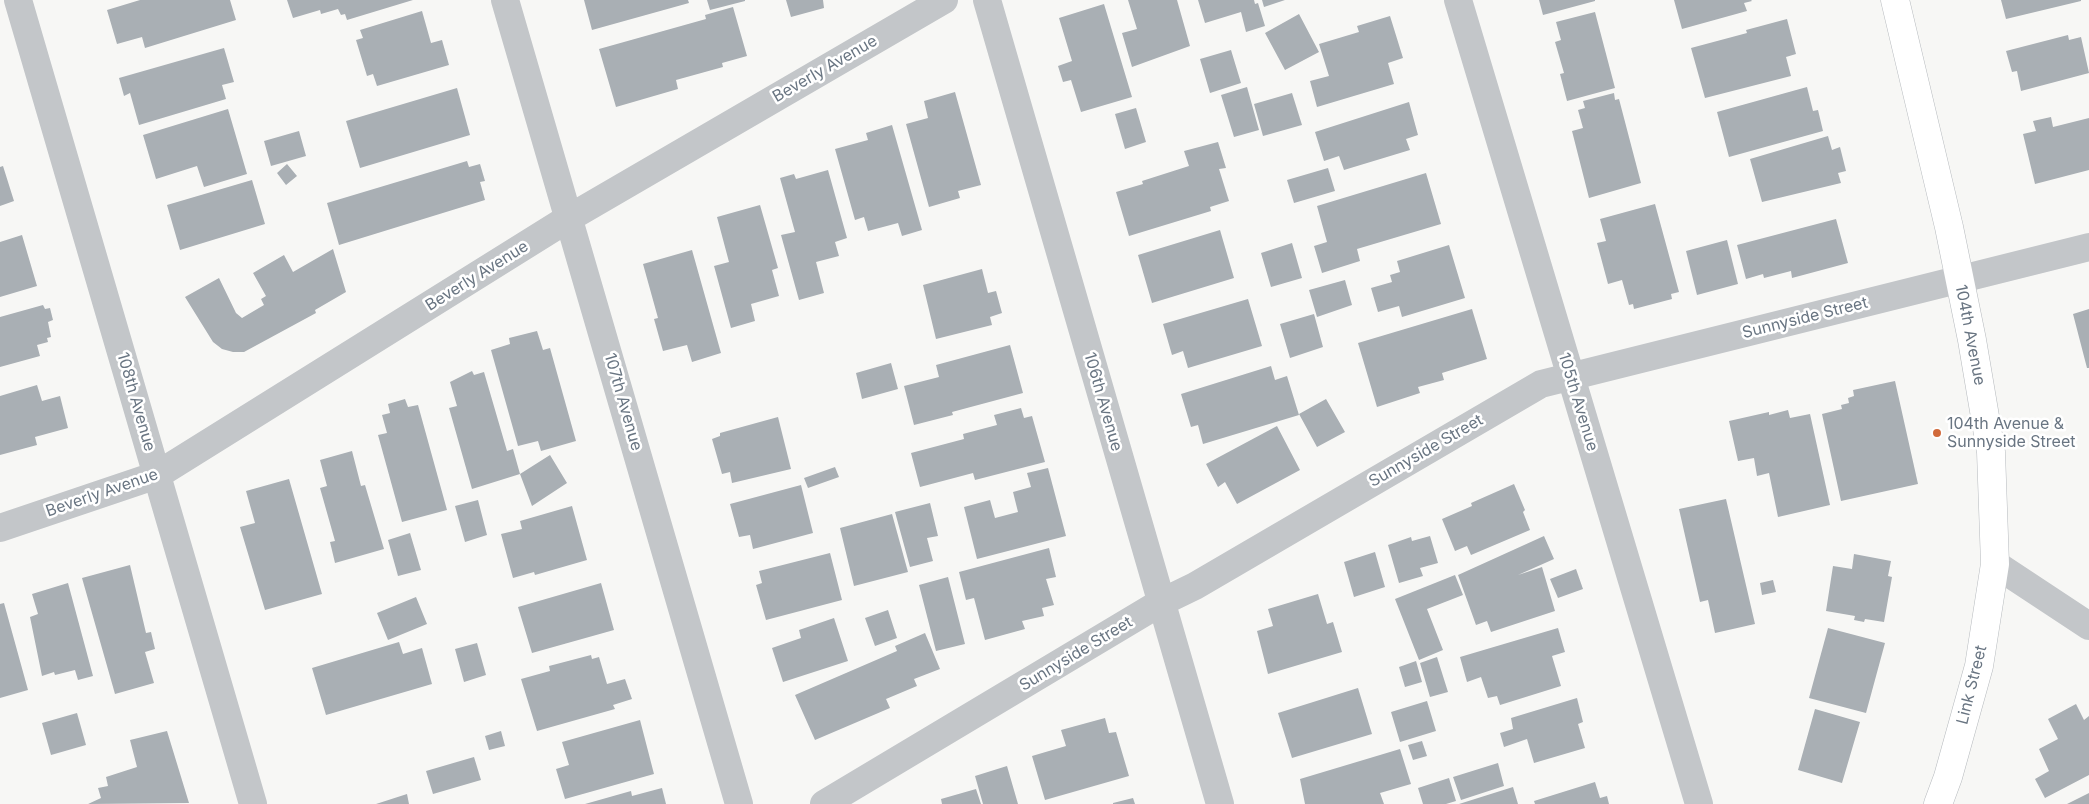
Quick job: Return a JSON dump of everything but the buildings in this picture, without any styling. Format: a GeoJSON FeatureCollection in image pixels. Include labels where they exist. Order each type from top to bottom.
{"type":"FeatureCollection","features":[{"type":"Feature","properties":{"kind":"street","name":"108th Avenue"},"geometry":{"type":"LineString","coordinates":[[18,0],[253,804]]}},
{"type":"Feature","properties":{"kind":"street","name":"107th Avenue"},"geometry":{"type":"LineString","coordinates":[[505,0],[739,804]]}},
{"type":"Feature","properties":{"kind":"street","name":"Beverly Avenue"},"geometry":{"type":"LineString","coordinates":[[0,528],[157,475],[569,218],[944,0]]}},
{"type":"Feature","properties":{"kind":"street","name":"106th Avenue"},"geometry":{"type":"LineString","coordinates":[[987,0],[1160,603],[1220,804]]}},
{"type":"Feature","properties":{"kind":"street","name":"105th Avenue"},"geometry":{"type":"LineString","coordinates":[[1458,0],[1699,804]]}},
{"type":"Feature","properties":{"kind":"street","name":"104th Avenue"},"geometry":{"type":"LineString","coordinates":[[1895,0],[1959,280],[1990,452],[1995,564]]}},
{"type":"Feature","properties":{"kind":"street","name":"Sunnyside Street"},"geometry":{"type":"LineString","coordinates":[[824,804],[1160,603],[1195,586],[1541,384],[2089,247]]}},
{"type":"Feature","properties":{"kind":"street"},"geometry":{"type":"LineString","coordinates":[[1995,564],[2089,626]]}},
{"type":"Feature","properties":{"kind":"street","name":"Link Street"},"geometry":{"type":"LineString","coordinates":[[1938,804],[1948,777],[1979,666],[1995,564]]}},
{"type":"Feature","properties":{"kind":"place","name":"104th Avenue & Sunnyside Street"},"geometry":{"type":"Point","coordinates":[1937,433]}}]}
